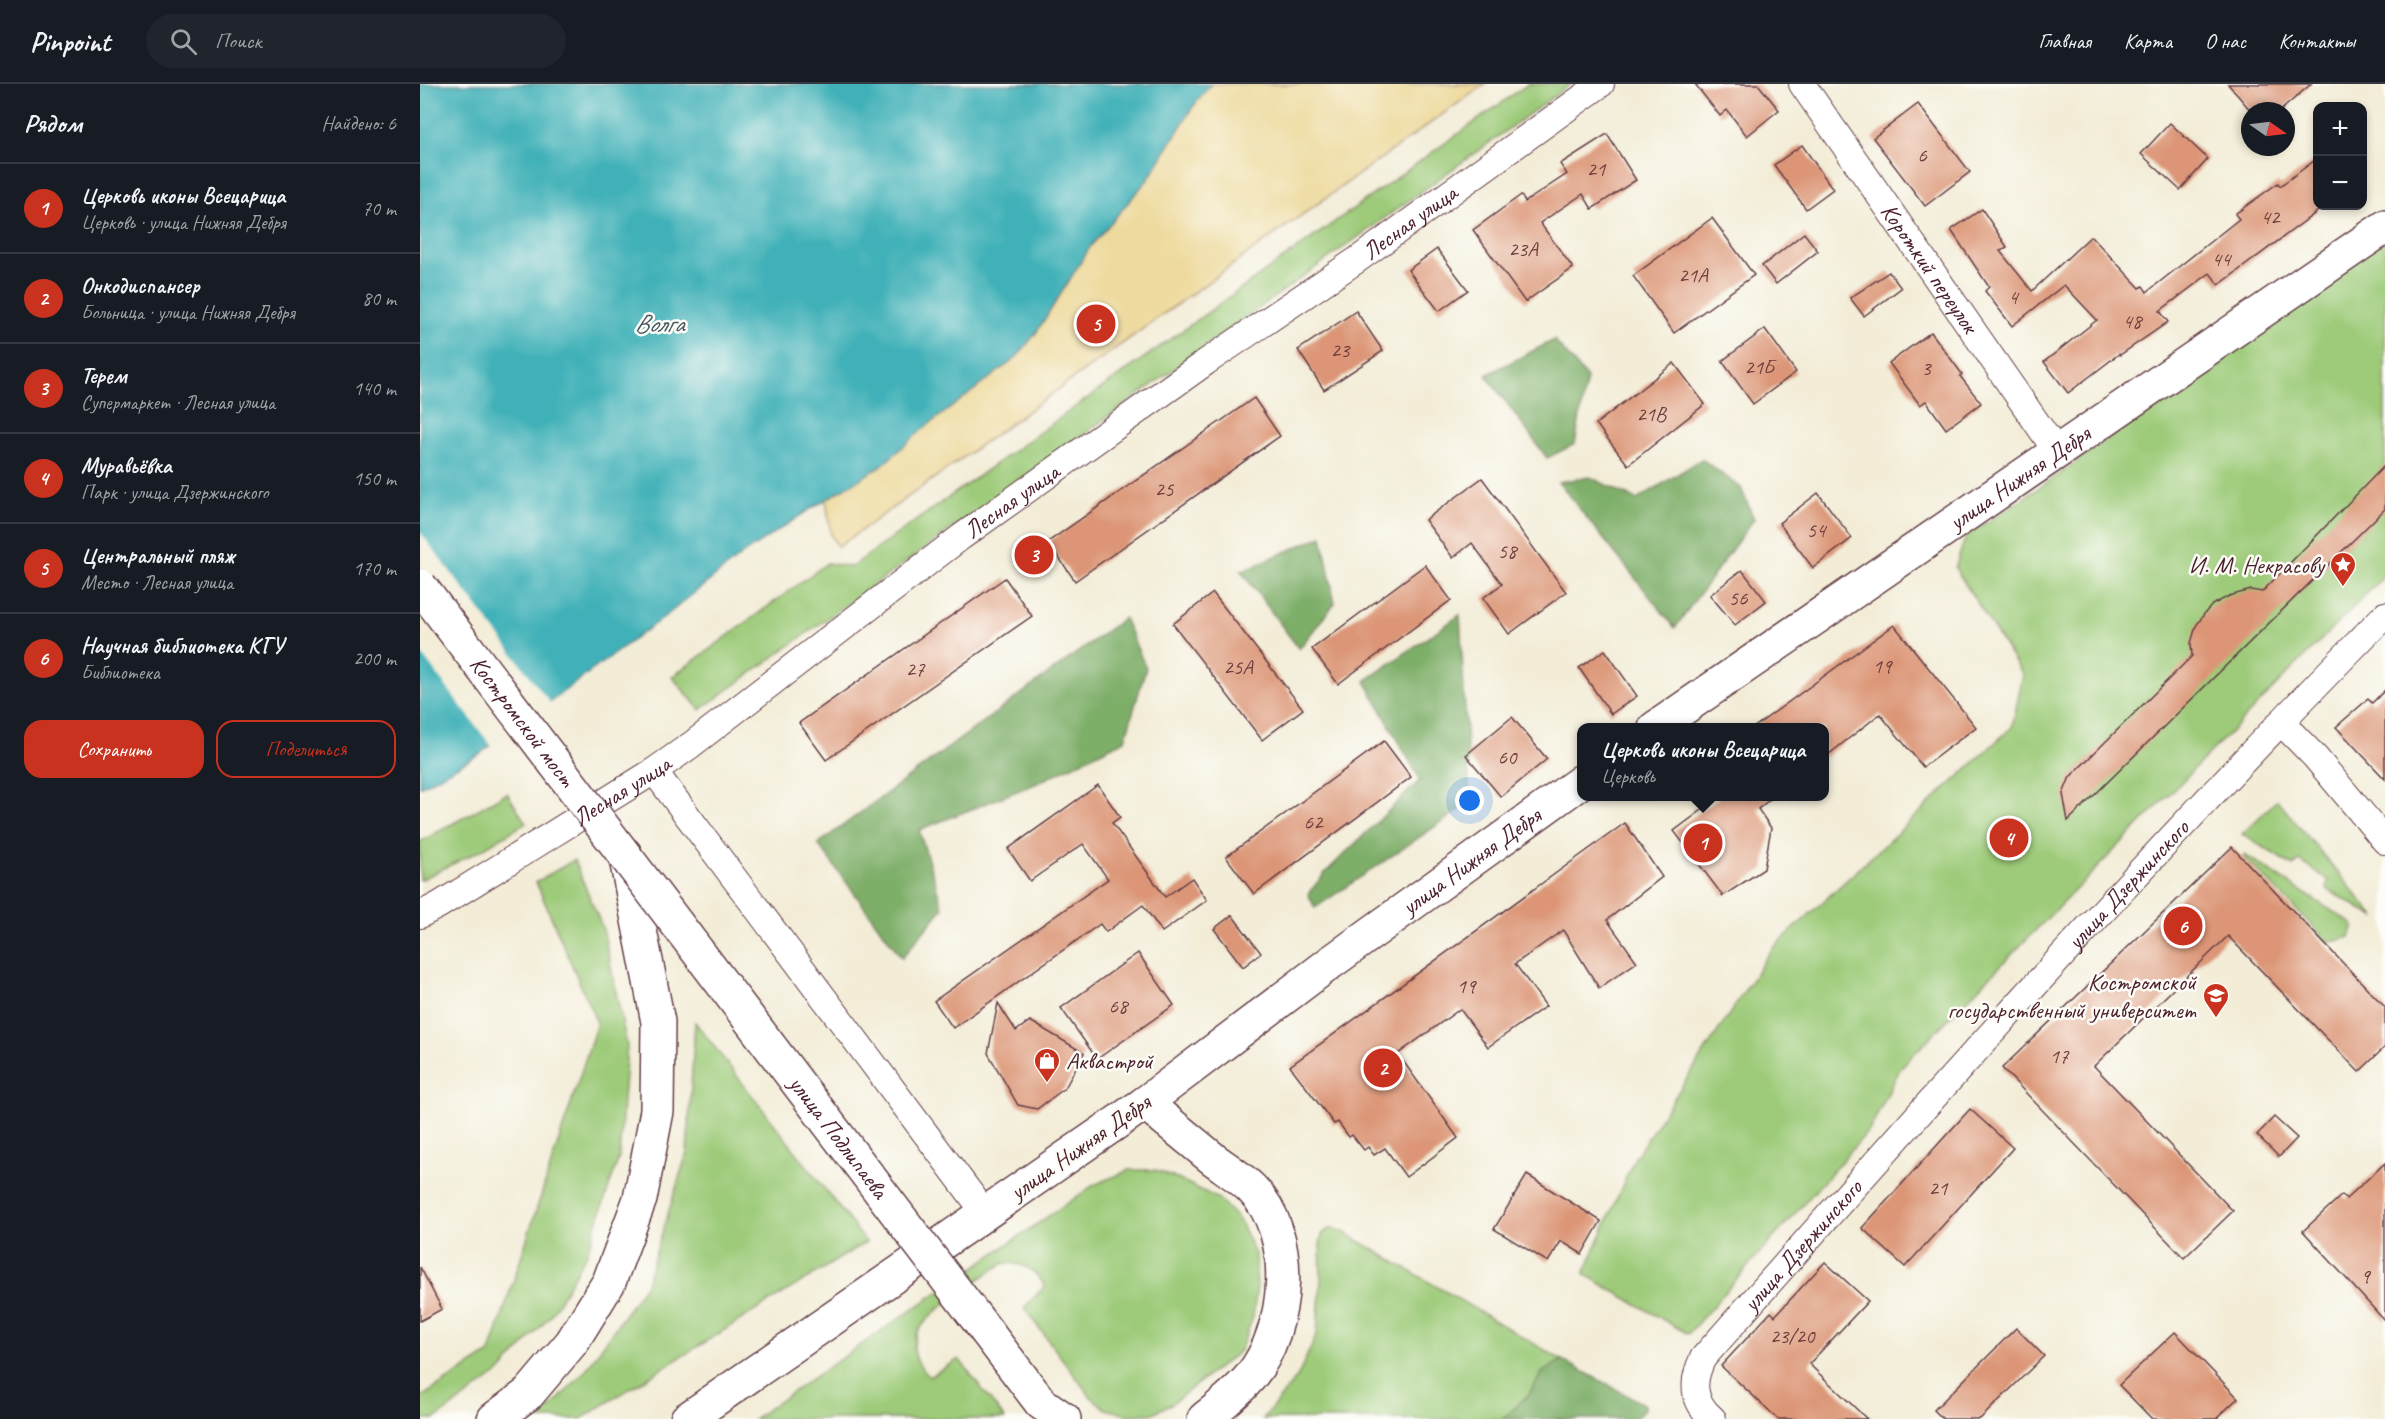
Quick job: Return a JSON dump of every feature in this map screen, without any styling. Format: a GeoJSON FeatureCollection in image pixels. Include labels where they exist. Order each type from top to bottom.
{"type":"FeatureCollection","features":[{"type":"Feature","properties":{"kind":"main road","name":"улица Нижняя Дебря"},"geometry":{"type":"LineString","coordinates":[[1662,723],[2385,227]]}},
{"type":"Feature","properties":{"kind":"main road","name":"Костромской мост"},"geometry":{"type":"LineString","coordinates":[[420,586],[625,854]]}},
{"type":"Feature","properties":{"kind":"main road","name":"улица Нижняя Дебря"},"geometry":{"type":"LineString","coordinates":[[687,1419],[1145,1103],[1330,963],[1577,784]]}},
{"type":"Feature","properties":{"kind":"main road","name":"улица Подлипаева"},"geometry":{"type":"LineString","coordinates":[[625,854],[1051,1415]]}},
{"type":"Feature","properties":{"kind":"main road"},"geometry":{"type":"LineString","coordinates":[[494,1419],[529,1393],[572,1342],[609,1282],[640,1199],[657,1111],[658,1022],[625,854]]}},
{"type":"Feature","properties":{"kind":"main road"},"geometry":{"type":"LineString","coordinates":[[1145,1103],[1252,1189],[1267,1211],[1281,1254],[1282,1294],[1279,1317],[1269,1346],[1252,1376],[1204,1419]]}},
{"type":"Feature","properties":{"kind":"street","name":"Лесная улица"},"geometry":{"type":"LineString","coordinates":[[420,915],[691,746],[961,537],[1206,362],[1357,260],[1601,84]]}},
{"type":"Feature","properties":{"kind":"street","name":"Короткий переулок"},"geometry":{"type":"LineString","coordinates":[[1802,84],[2057,452]]}},
{"type":"Feature","properties":{"kind":"street","name":"улица Дзержинского"},"geometry":{"type":"LineString","coordinates":[[1713,1419],[1704,1411],[1696,1397],[1696,1378],[1700,1365],[1711,1349],[2077,939],[2385,615]]}},
{"type":"Feature","properties":{"kind":"street"},"geometry":{"type":"LineString","coordinates":[[2281,722],[2315,757],[2385,841]]}},
{"type":"Feature","properties":{"kind":"street"},"geometry":{"type":"LineString","coordinates":[[654,771],[985,1213]]}},
{"type":"Feature","properties":{"kind":"green space"},"geometry":{"type":"Polygon","coordinates":[[[1528,84],[1571,84],[700,710],[672,677],[827,563],[851,567],[1528,84]]]}},
{"type":"Feature","properties":{"kind":"green space"},"geometry":{"type":"Polygon","coordinates":[[[2385,236],[2385,575],[1901,1067],[1870,1129],[1688,1334],[1584,1274],[1634,1159],[1772,949],[2012,727],[2023,675],[1955,568],[1966,536],[2051,480],[2385,236]]]}},
{"type":"Feature","properties":{"kind":"green space"},"geometry":{"type":"Polygon","coordinates":[[[1554,340],[1587,378],[1575,444],[1547,458],[1486,375],[1554,340]]]}},
{"type":"Feature","properties":{"kind":"green space"},"geometry":{"type":"Polygon","coordinates":[[[1702,459],[1741,488],[1754,519],[1675,628],[1558,482],[1590,477],[1637,500],[1702,459]]]}},
{"type":"Feature","properties":{"kind":"green space"},"geometry":{"type":"Polygon","coordinates":[[[1322,536],[1335,603],[1299,649],[1241,571],[1322,536]]]}},
{"type":"Feature","properties":{"kind":"green space"},"geometry":{"type":"Polygon","coordinates":[[[1460,615],[1470,803],[1315,908],[1308,894],[1325,873],[1420,780],[1365,681],[1460,615]]]}},
{"type":"Feature","properties":{"kind":"green space"},"geometry":{"type":"Polygon","coordinates":[[[1124,618],[1146,668],[1125,740],[1035,784],[919,830],[943,908],[902,958],[818,844],[1124,618]]]}},
{"type":"Feature","properties":{"kind":"green space"},"geometry":{"type":"Polygon","coordinates":[[[507,793],[526,823],[479,851],[420,880],[420,842],[507,793]]]}},
{"type":"Feature","properties":{"kind":"green space"},"geometry":{"type":"Polygon","coordinates":[[[2277,800],[2376,918],[2327,889],[2328,880],[2300,861],[2293,866],[2242,834],[2277,800]]]}},
{"type":"Feature","properties":{"kind":"green space"},"geometry":{"type":"Polygon","coordinates":[[[2245,855],[2354,925],[2350,937],[2338,941],[2327,941],[2243,856],[2245,855]]]}},
{"type":"Feature","properties":{"kind":"green space"},"geometry":{"type":"Polygon","coordinates":[[[574,860],[603,929],[627,1045],[619,1157],[587,1253],[551,1315],[500,1372],[435,1419],[420,1419],[420,1398],[490,1353],[597,1023],[536,882],[574,860]]]}},
{"type":"Feature","properties":{"kind":"green space"},"geometry":{"type":"Polygon","coordinates":[[[695,1022],[866,1242],[581,1419],[540,1419],[585,1371],[646,1284],[687,1153],[695,1022]]]}},
{"type":"Feature","properties":{"kind":"green space"},"geometry":{"type":"Polygon","coordinates":[[[1129,1170],[1155,1170],[1219,1199],[1239,1220],[1255,1254],[1257,1286],[1253,1317],[1240,1351],[1171,1404],[1151,1414],[1128,1415],[1106,1409],[1090,1396],[1024,1308],[1045,1286],[1028,1268],[1004,1263],[968,1287],[928,1319],[919,1330],[914,1350],[917,1360],[929,1377],[959,1359],[1005,1419],[753,1419],[1094,1185],[1129,1170]]]}},
{"type":"Feature","properties":{"kind":"green space"},"geometry":{"type":"Polygon","coordinates":[[[1333,1228],[1342,1231],[1562,1360],[1543,1372],[1529,1394],[1503,1419],[1263,1419],[1298,1376],[1317,1333],[1321,1278],[1320,1244],[1322,1235],[1333,1228]]]}},
{"type":"Feature","properties":{"kind":"green space"},"geometry":{"type":"Polygon","coordinates":[[[1562,1360],[1642,1403],[1645,1406],[1643,1411],[1635,1419],[1503,1419],[1529,1394],[1543,1372],[1562,1360]]]}},
{"type":"Feature","properties":{"kind":"sand"},"geometry":{"type":"Polygon","coordinates":[[[1211,84],[1485,84],[838,547],[831,535],[826,499],[880,467],[923,429],[1016,358],[1036,333],[1090,247],[1149,178],[1192,108],[1211,84]]]}},
{"type":"Feature","properties":{"kind":"water","name":"Волга"},"geometry":{"type":"Polygon","coordinates":[[[420,84],[1211,84],[1192,108],[1149,178],[1090,247],[1036,333],[1016,358],[923,429],[880,467],[812,508],[743,554],[672,611],[478,755],[420,787],[420,84]]]}},
{"type":"Feature","properties":{"kind":"pier"},"geometry":{"type":"Polygon","coordinates":[[[420,532],[551,704],[493,748],[420,652],[420,532]]]}},
{"type":"Feature","properties":{"kind":"building"},"geometry":{"type":"Polygon","coordinates":[[[1695,84],[1758,84],[1779,110],[1747,136],[1727,110],[1720,116],[1695,84]]]}},
{"type":"Feature","properties":{"kind":"building"},"geometry":{"type":"Polygon","coordinates":[[[2228,84],[2311,84],[2290,102],[2243,102],[2228,84]]]}},
{"type":"Feature","properties":{"kind":"building"},"geometry":{"type":"Polygon","coordinates":[[[1918,104],[1970,172],[1925,206],[1873,138],[1918,104]]]}},
{"type":"Feature","properties":{"kind":"building"},"geometry":{"type":"Polygon","coordinates":[[[2170,123],[2208,159],[2180,190],[2141,154],[2170,123]]]}},
{"type":"Feature","properties":{"kind":"building"},"geometry":{"type":"Polygon","coordinates":[[[1607,134],[1636,180],[1592,209],[1583,194],[1540,223],[1573,268],[1525,302],[1473,230],[1521,195],[1525,202],[1567,174],[1560,164],[1607,134]]]}},
{"type":"Feature","properties":{"kind":"building"},"geometry":{"type":"Polygon","coordinates":[[[1802,145],[1833,189],[1806,209],[1774,165],[1802,145]]]}},
{"type":"Feature","properties":{"kind":"building"},"geometry":{"type":"Polygon","coordinates":[[[2313,162],[2313,210],[2318,211],[2219,285],[2210,273],[2160,311],[2168,322],[2119,354],[2068,393],[2044,362],[2097,320],[2064,285],[2012,326],[1985,291],[1989,287],[1951,230],[1982,209],[2007,247],[2000,251],[2032,291],[2091,236],[2140,288],[2143,286],[2147,292],[2239,219],[2235,214],[2278,183],[2280,186],[2313,162]]]}},
{"type":"Feature","properties":{"kind":"building"},"geometry":{"type":"Polygon","coordinates":[[[1712,218],[1754,275],[1674,333],[1633,276],[1712,218]]]}},
{"type":"Feature","properties":{"kind":"building"},"geometry":{"type":"Polygon","coordinates":[[[1804,233],[1818,251],[1776,284],[1762,266],[1804,233]]]}},
{"type":"Feature","properties":{"kind":"building"},"geometry":{"type":"Polygon","coordinates":[[[1437,249],[1468,290],[1439,311],[1408,270],[1437,249]]]}},
{"type":"Feature","properties":{"kind":"building"},"geometry":{"type":"Polygon","coordinates":[[[1889,272],[1901,288],[1864,316],[1850,298],[1889,272]]]}},
{"type":"Feature","properties":{"kind":"building"},"geometry":{"type":"Polygon","coordinates":[[[1356,311],[1383,351],[1324,390],[1298,350],[1356,311]]]}},
{"type":"Feature","properties":{"kind":"building"},"geometry":{"type":"Polygon","coordinates":[[[1765,329],[1796,372],[1753,404],[1722,361],[1765,329]]]}},
{"type":"Feature","properties":{"kind":"building"},"geometry":{"type":"Polygon","coordinates":[[[1931,332],[1981,403],[1946,429],[1926,401],[1920,405],[1889,363],[1931,332]]]}},
{"type":"Feature","properties":{"kind":"building"},"geometry":{"type":"Polygon","coordinates":[[[1674,363],[1705,404],[1628,465],[1596,424],[1674,363]]]}},
{"type":"Feature","properties":{"kind":"building"},"geometry":{"type":"Polygon","coordinates":[[[1254,398],[1280,436],[1075,581],[1048,542],[1254,398]]]}},
{"type":"Feature","properties":{"kind":"building"},"geometry":{"type":"Polygon","coordinates":[[[2385,465],[2385,509],[2068,821],[2063,794],[2070,777],[2192,656],[2191,643],[2196,626],[2212,605],[2229,596],[2251,590],[2262,592],[2385,465]]]}},
{"type":"Feature","properties":{"kind":"building"},"geometry":{"type":"Polygon","coordinates":[[[1482,478],[1566,592],[1509,634],[1483,598],[1502,584],[1472,543],[1453,558],[1425,520],[1482,478]]]}},
{"type":"Feature","properties":{"kind":"building"},"geometry":{"type":"Polygon","coordinates":[[[1818,493],[1852,538],[1813,568],[1779,523],[1818,493]]]}},
{"type":"Feature","properties":{"kind":"building"},"geometry":{"type":"Polygon","coordinates":[[[1425,565],[1451,600],[1338,684],[1312,649],[1425,565]]]}},
{"type":"Feature","properties":{"kind":"building"},"geometry":{"type":"Polygon","coordinates":[[[1742,570],[1766,601],[1735,625],[1710,595],[1742,570]]]}},
{"type":"Feature","properties":{"kind":"building"},"geometry":{"type":"Polygon","coordinates":[[[1005,578],[1032,616],[826,760],[799,723],[1005,578]]]}},
{"type":"Feature","properties":{"kind":"building"},"geometry":{"type":"Polygon","coordinates":[[[1213,593],[1303,709],[1262,740],[1173,624],[1213,593]]]}},
{"type":"Feature","properties":{"kind":"building"},"geometry":{"type":"Polygon","coordinates":[[[1894,625],[1976,727],[1923,767],[1880,714],[1829,754],[1829,723],[1760,723],[1894,625]]]}},
{"type":"Feature","properties":{"kind":"building"},"geometry":{"type":"Polygon","coordinates":[[[1605,650],[1637,696],[1611,714],[1579,668],[1605,650]]]}},
{"type":"Feature","properties":{"kind":"building"},"geometry":{"type":"Polygon","coordinates":[[[2385,690],[2385,779],[2336,727],[2368,699],[2372,703],[2385,690]]]}},
{"type":"Feature","properties":{"kind":"building"},"geometry":{"type":"Polygon","coordinates":[[[1512,717],[1547,759],[1501,797],[1466,755],[1512,717]]]}},
{"type":"Feature","properties":{"kind":"building"},"geometry":{"type":"Polygon","coordinates":[[[1384,741],[1411,777],[1254,894],[1226,857],[1384,741]]]}},
{"type":"Feature","properties":{"kind":"building"},"geometry":{"type":"Polygon","coordinates":[[[1098,785],[1120,817],[1112,823],[1165,897],[1192,878],[1207,900],[1162,932],[1143,905],[1106,932],[1100,924],[953,1028],[934,1001],[1108,879],[1083,844],[1030,881],[1008,849],[1098,785]]]}},
{"type":"Feature","properties":{"kind":"building"},"geometry":{"type":"Polygon","coordinates":[[[1714,801],[1768,801],[1758,809],[1771,828],[1764,869],[1723,896],[1674,831],[1714,801]]]}},
{"type":"Feature","properties":{"kind":"building"},"geometry":{"type":"Polygon","coordinates":[[[1625,823],[1662,877],[1607,920],[1637,962],[1599,988],[1563,930],[1515,964],[1546,1006],[1488,1047],[1460,1009],[1398,1054],[1458,1138],[1406,1177],[1385,1148],[1374,1155],[1368,1147],[1364,1150],[1352,1135],[1349,1137],[1338,1122],[1334,1124],[1290,1066],[1625,823]]]}},
{"type":"Feature","properties":{"kind":"building"},"geometry":{"type":"Polygon","coordinates":[[[2232,847],[2385,1007],[2385,1047],[2359,1072],[2228,936],[2094,1066],[2233,1211],[2184,1258],[2002,1068],[2232,847]]]}},
{"type":"Feature","properties":{"kind":"building"},"geometry":{"type":"Polygon","coordinates":[[[1232,915],[1261,953],[1243,967],[1214,929],[1232,915]]]}},
{"type":"Feature","properties":{"kind":"building"},"geometry":{"type":"Polygon","coordinates":[[[1138,953],[1174,1005],[1097,1059],[1061,1008],[1138,953]]]}},
{"type":"Feature","properties":{"kind":"building"},"geometry":{"type":"Polygon","coordinates":[[[998,1003],[1016,1031],[1030,1021],[1084,1053],[1065,1088],[1037,1109],[1018,1105],[988,1053],[998,1003]]]}},
{"type":"Feature","properties":{"kind":"building"},"geometry":{"type":"Polygon","coordinates":[[[1970,1109],[2013,1148],[1905,1267],[1862,1228],[1970,1109]]]}},
{"type":"Feature","properties":{"kind":"building"},"geometry":{"type":"Polygon","coordinates":[[[2274,1117],[2297,1138],[2279,1157],[2257,1135],[2274,1117]]]}},
{"type":"Feature","properties":{"kind":"building"},"geometry":{"type":"Polygon","coordinates":[[[2385,1163],[2385,1321],[2303,1231],[2342,1195],[2346,1199],[2385,1163]]]}},
{"type":"Feature","properties":{"kind":"building"},"geometry":{"type":"Polygon","coordinates":[[[1527,1175],[1601,1221],[1582,1254],[1561,1241],[1548,1262],[1494,1229],[1527,1175]]]}},
{"type":"Feature","properties":{"kind":"building"},"geometry":{"type":"Polygon","coordinates":[[[1825,1262],[1868,1301],[1809,1364],[1867,1419],[1778,1419],[1721,1366],[1771,1312],[1775,1316],[1825,1262]]]}},
{"type":"Feature","properties":{"kind":"building"},"geometry":{"type":"Polygon","coordinates":[[[420,1267],[442,1309],[420,1321],[420,1267]]]}},
{"type":"Feature","properties":{"kind":"building"},"geometry":{"type":"Polygon","coordinates":[[[2016,1328],[2044,1356],[1980,1419],[1943,1419],[1934,1410],[2016,1328]]]}},
{"type":"Feature","properties":{"kind":"building"},"geometry":{"type":"Polygon","coordinates":[[[2175,1332],[2238,1398],[2216,1419],[2152,1419],[2119,1385],[2175,1332]]]}},
{"type":"Feature","properties":{"kind":"place","name":"Центральный пляж"},"geometry":{"type":"Point","coordinates":[1096,324]}},
{"type":"Feature","properties":{"kind":"place","name":"Терем"},"geometry":{"type":"Point","coordinates":[1034,555]}},
{"type":"Feature","properties":{"kind":"place","name":"И. М. Некрасову"},"geometry":{"type":"Point","coordinates":[2343,588]}},
{"type":"Feature","properties":{"kind":"place","name":"Муравьёвка"},"geometry":{"type":"Point","coordinates":[2009,838]}},
{"type":"Feature","properties":{"kind":"place","name":"Церковь иконы Всецарица"},"geometry":{"type":"Point","coordinates":[1703,843]}},
{"type":"Feature","properties":{"kind":"place","name":"Научная библиотека КГУ"},"geometry":{"type":"Point","coordinates":[2183,926]}},
{"type":"Feature","properties":{"kind":"place","name":"Костромской государственный университет"},"geometry":{"type":"Point","coordinates":[2216,1019]}},
{"type":"Feature","properties":{"kind":"place","name":"Онкодиспансер"},"geometry":{"type":"Point","coordinates":[1383,1068]}},
{"type":"Feature","properties":{"kind":"place","name":"Аквастрой"},"geometry":{"type":"Point","coordinates":[1047,1084]}}]}
